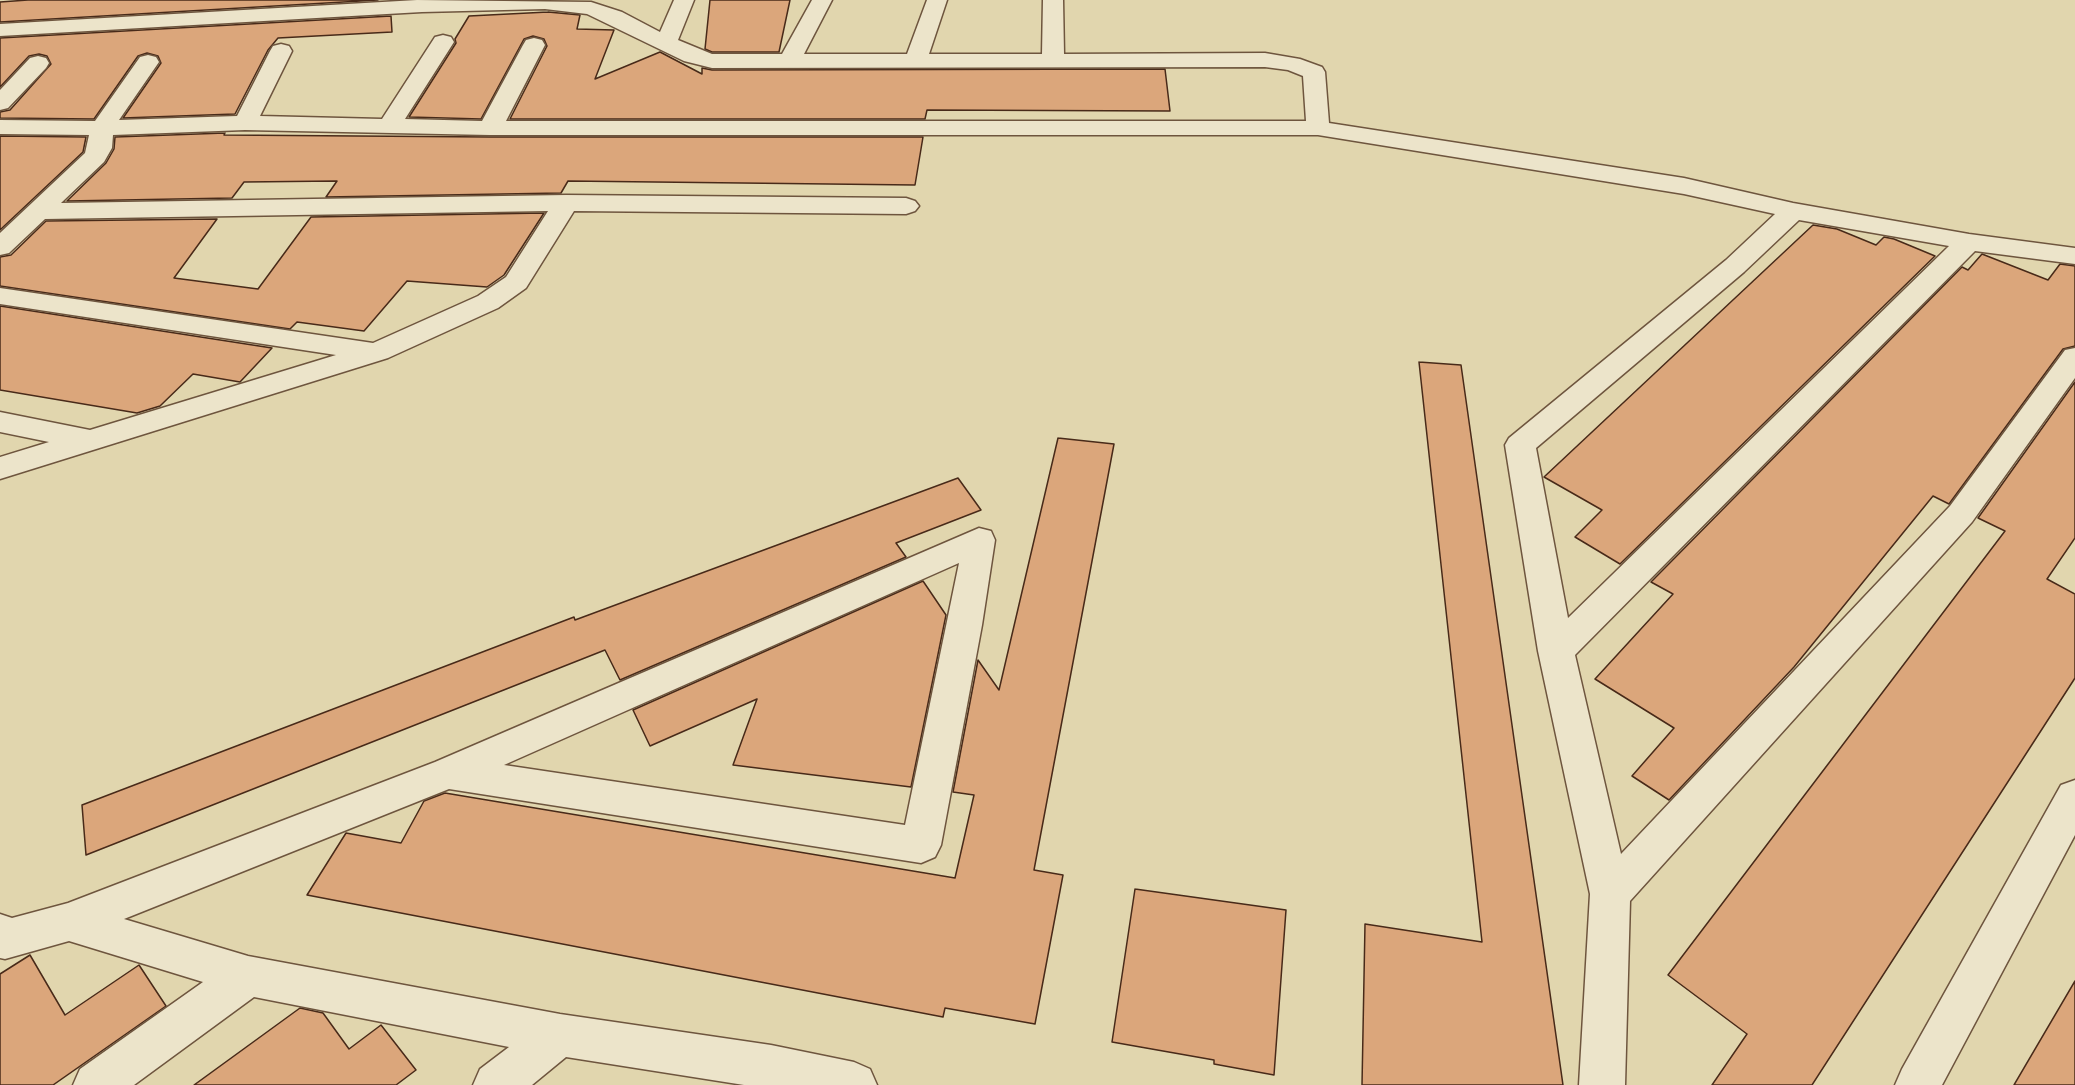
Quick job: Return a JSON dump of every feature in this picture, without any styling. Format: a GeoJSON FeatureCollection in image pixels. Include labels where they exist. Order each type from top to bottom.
{"type":"FeatureCollection","features":[{"type":"Feature","properties":{"kind":"street"},"geometry":{"type":"LineString","coordinates":[[666,44],[684,0]]}},
{"type":"Feature","properties":{"kind":"street"},"geometry":{"type":"LineString","coordinates":[[789,62],[822,0]]}},
{"type":"Feature","properties":{"kind":"street"},"geometry":{"type":"LineString","coordinates":[[916,59],[937,0]]}},
{"type":"Feature","properties":{"kind":"street"},"geometry":{"type":"LineString","coordinates":[[1053,0],[1053,59]]}},
{"type":"Feature","properties":{"kind":"street"},"geometry":{"type":"LineString","coordinates":[[0,30],[423,3],[545,1],[591,8],[614,16],[692,56],[712,61],[1265,60],[1292,64],[1314,72],[1318,128]]}},
{"type":"Feature","properties":{"kind":"street"},"geometry":{"type":"LineString","coordinates":[[390,124],[442,42]]}},
{"type":"Feature","properties":{"kind":"street"},"geometry":{"type":"LineString","coordinates":[[490,128],[534,45]]}},
{"type":"Feature","properties":{"kind":"street"},"geometry":{"type":"LineString","coordinates":[[245,123],[282,51]]}},
{"type":"Feature","properties":{"kind":"street"},"geometry":{"type":"LineString","coordinates":[[0,247],[94,157],[100,148],[102,128],[148,62]]}},
{"type":"Feature","properties":{"kind":"street"},"geometry":{"type":"LineString","coordinates":[[0,103],[39,63]]}},
{"type":"Feature","properties":{"kind":"street"},"geometry":{"type":"LineString","coordinates":[[0,128],[102,128],[245,123],[390,124],[490,128],[1318,128],[1684,186],[1793,211],[1970,242],[2075,256]]}},
{"type":"Feature","properties":{"kind":"street"},"geometry":{"type":"LineString","coordinates":[[39,211],[566,203],[906,206]]}},
{"type":"Feature","properties":{"kind":"street"},"geometry":{"type":"LineString","coordinates":[[0,468],[378,352],[488,302],[516,282],[566,203]]}},
{"type":"Feature","properties":{"kind":"street"},"geometry":{"type":"LineString","coordinates":[[1602,1085],[1610,894],[1556,651],[1520,446],[1735,266],[1793,211]]}},
{"type":"Feature","properties":{"kind":"street"},"geometry":{"type":"LineString","coordinates":[[1556,651],[1970,242]]}},
{"type":"Feature","properties":{"kind":"street"},"geometry":{"type":"LineString","coordinates":[[0,296],[378,352]]}},
{"type":"Feature","properties":{"kind":"street"},"geometry":{"type":"LineString","coordinates":[[1610,894],[1961,514],[2075,357]]}},
{"type":"Feature","properties":{"kind":"street"},"geometry":{"type":"LineString","coordinates":[[0,422],[90,439]]}},
{"type":"Feature","properties":{"kind":"street"},"geometry":{"type":"LineString","coordinates":[[2,938],[69,922],[448,773],[980,540],[921,845],[448,773]]}},
{"type":"Feature","properties":{"kind":"street"},"geometry":{"type":"LineString","coordinates":[[1918,1085],[2075,797]]}},
{"type":"Feature","properties":{"kind":"street"},"geometry":{"type":"LineString","coordinates":[[69,922],[248,976],[762,1076],[854,1085]]}},
{"type":"Feature","properties":{"kind":"street"},"geometry":{"type":"LineString","coordinates":[[96,1085],[248,976]]}},
{"type":"Feature","properties":{"kind":"street"},"geometry":{"type":"LineString","coordinates":[[496,1085],[560,1035]]}},
{"type":"Feature","properties":{"kind":"building"},"geometry":{"type":"Polygon","coordinates":[[[28,0],[378,0],[0,22],[0,2],[28,0]]]}},
{"type":"Feature","properties":{"kind":"building"},"geometry":{"type":"Polygon","coordinates":[[[710,0],[790,0],[779,52],[712,52],[705,49],[710,0]]]}},
{"type":"Feature","properties":{"kind":"building"},"geometry":{"type":"Polygon","coordinates":[[[548,12],[580,15],[577,29],[614,30],[595,79],[660,52],[702,74],[702,68],[712,70],[1165,69],[1170,111],[927,110],[925,119],[510,119],[547,46],[544,39],[533,36],[524,39],[481,119],[409,117],[456,43],[455,39],[469,16],[548,12]]]}},
{"type":"Feature","properties":{"kind":"building"},"geometry":{"type":"Polygon","coordinates":[[[391,16],[392,32],[278,38],[268,50],[235,114],[123,118],[161,63],[158,56],[147,53],[138,56],[94,119],[0,118],[0,112],[10,110],[51,64],[47,56],[39,54],[29,56],[0,87],[0,38],[391,16]]]}},
{"type":"Feature","properties":{"kind":"building"},"geometry":{"type":"Polygon","coordinates":[[[225,133],[224,135],[490,137],[923,137],[915,185],[568,181],[561,193],[326,197],[337,181],[244,182],[232,198],[67,201],[106,163],[114,149],[115,137],[225,133]]]}},
{"type":"Feature","properties":{"kind":"building"},"geometry":{"type":"Polygon","coordinates":[[[0,136],[86,137],[83,152],[0,230],[0,136]]]}},
{"type":"Feature","properties":{"kind":"building"},"geometry":{"type":"Polygon","coordinates":[[[544,213],[504,275],[487,287],[407,281],[364,331],[297,322],[290,329],[0,286],[0,257],[11,255],[46,221],[217,219],[174,278],[258,289],[311,217],[544,213]]]}},
{"type":"Feature","properties":{"kind":"building"},"geometry":{"type":"Polygon","coordinates":[[[1813,225],[1837,229],[1876,245],[1884,237],[1894,239],[1935,256],[1620,564],[1575,537],[1602,510],[1544,477],[1813,225]]]}},
{"type":"Feature","properties":{"kind":"building"},"geometry":{"type":"Polygon","coordinates":[[[1982,254],[2048,280],[2060,264],[2075,266],[2075,346],[2063,349],[1949,504],[1933,496],[1794,667],[1669,800],[1632,776],[1674,728],[1595,679],[1673,594],[1651,582],[1962,267],[1968,270],[1982,254]]]}},
{"type":"Feature","properties":{"kind":"building"},"geometry":{"type":"Polygon","coordinates":[[[0,306],[272,348],[240,382],[193,374],[160,406],[137,413],[0,390],[0,306]]]}},
{"type":"Feature","properties":{"kind":"building"},"geometry":{"type":"Polygon","coordinates":[[[1419,362],[1461,365],[1563,1085],[1362,1085],[1365,924],[1482,942],[1419,362]]]}},
{"type":"Feature","properties":{"kind":"building"},"geometry":{"type":"Polygon","coordinates":[[[2075,382],[2075,538],[2047,579],[2075,594],[2075,678],[1812,1085],[1712,1085],[1747,1034],[1668,975],[2005,531],[1978,518],[2075,382]]]}},
{"type":"Feature","properties":{"kind":"building"},"geometry":{"type":"Polygon","coordinates":[[[1058,438],[1114,444],[1034,870],[1063,875],[1035,1024],[945,1008],[943,1017],[307,895],[346,833],[401,843],[424,801],[445,793],[955,878],[974,795],[953,792],[978,660],[999,690],[1058,438]]]}},
{"type":"Feature","properties":{"kind":"building"},"geometry":{"type":"Polygon","coordinates":[[[958,478],[981,510],[896,543],[906,557],[620,680],[605,650],[86,855],[82,805],[574,617],[575,620],[958,478]]]}},
{"type":"Feature","properties":{"kind":"building"},"geometry":{"type":"Polygon","coordinates":[[[923,581],[946,615],[911,787],[733,765],[757,699],[650,746],[633,710],[923,581]]]}},
{"type":"Feature","properties":{"kind":"building"},"geometry":{"type":"Polygon","coordinates":[[[1135,889],[1286,910],[1274,1075],[1214,1064],[1214,1060],[1112,1042],[1135,889]]]}},
{"type":"Feature","properties":{"kind":"building"},"geometry":{"type":"Polygon","coordinates":[[[30,955],[65,1015],[139,965],[166,1006],[53,1085],[0,1085],[0,974],[30,955]]]}},
{"type":"Feature","properties":{"kind":"building"},"geometry":{"type":"Polygon","coordinates":[[[2075,981],[2075,1085],[2014,1085],[2075,981]]]}},
{"type":"Feature","properties":{"kind":"building"},"geometry":{"type":"Polygon","coordinates":[[[300,1008],[323,1013],[349,1049],[381,1025],[416,1070],[396,1085],[194,1085],[300,1008]]]}}]}
